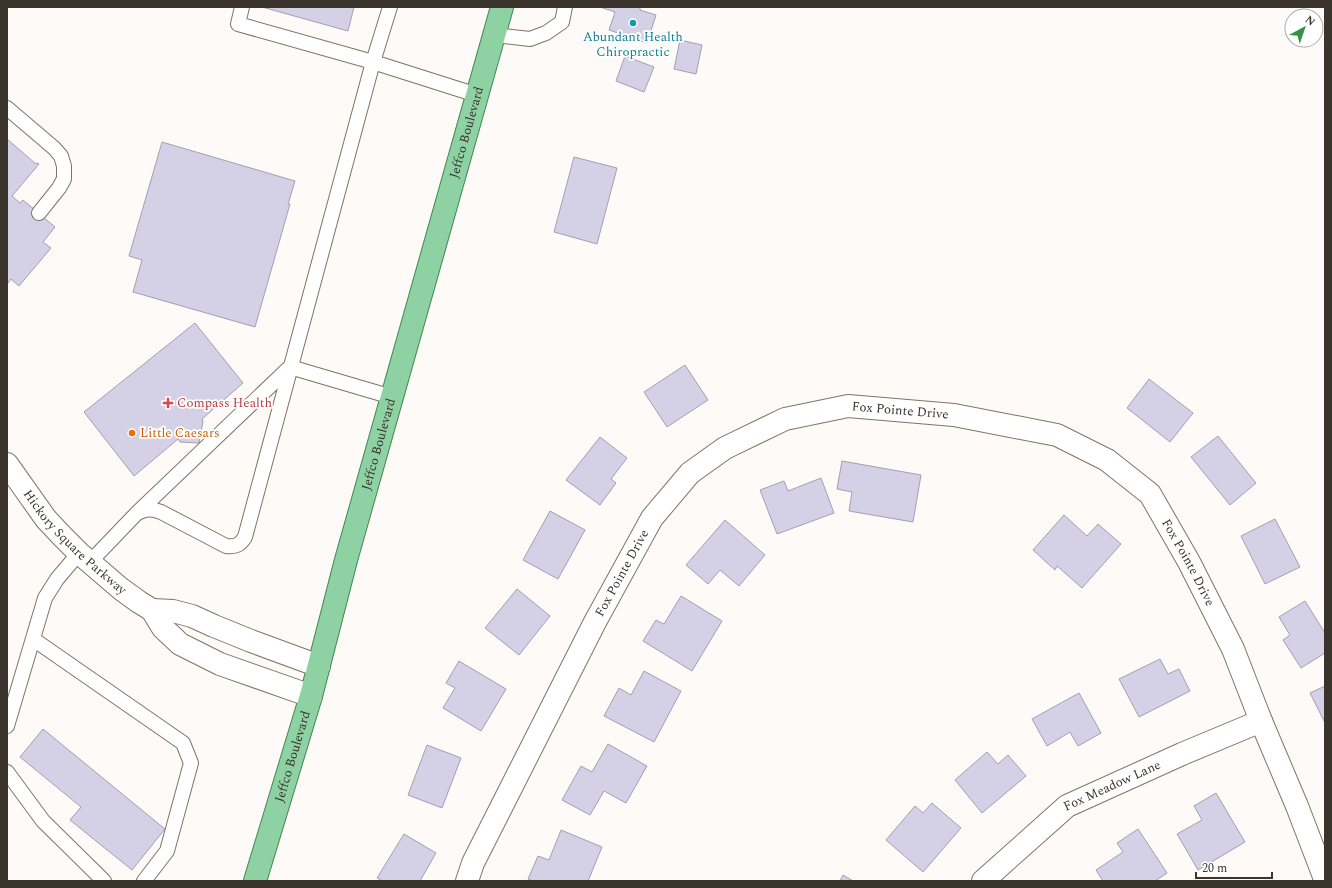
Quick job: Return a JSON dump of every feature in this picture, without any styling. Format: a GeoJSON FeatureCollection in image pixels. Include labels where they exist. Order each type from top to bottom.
{"type":"FeatureCollection","features":[{"type":"Feature","properties":{"kind":"main road","name":"Jeffco Boulevard"},"geometry":{"type":"LineString","coordinates":[[255,881],[320,666],[346,560],[502,7]]}},
{"type":"Feature","properties":{"kind":"street","name":"Fox Pointe Drive"},"geometry":{"type":"LineString","coordinates":[[468,881],[473,863],[595,622],[652,518],[690,473],[725,448],[785,419],[848,406],[954,415],[1057,435],[1107,460],[1150,494],[1190,562],[1233,649],[1325,879]]}},
{"type":"Feature","properties":{"kind":"street","name":"Hickory Square Parkway"},"geometry":{"type":"LineString","coordinates":[[7,464],[46,519],[84,558],[121,589],[152,610],[163,628],[180,644],[220,664],[311,696]]}},
{"type":"Feature","properties":{"kind":"street"},"geometry":{"type":"LineString","coordinates":[[152,610],[173,611],[192,616],[246,639],[320,666]]}},
{"type":"Feature","properties":{"kind":"street","name":"Fox Meadow Lane"},"geometry":{"type":"LineString","coordinates":[[983,881],[1067,806],[1182,754],[1261,721]]}},
{"type":"Feature","properties":{"kind":"lane"},"geometry":{"type":"LineString","coordinates":[[242,7],[238,24],[373,62],[477,95]]}},
{"type":"Feature","properties":{"kind":"lane"},"geometry":{"type":"LineString","coordinates":[[136,514],[144,510],[153,509],[226,546],[233,547],[241,543],[246,537],[290,367],[373,62],[390,7]]}},
{"type":"Feature","properties":{"kind":"lane"},"geometry":{"type":"LineString","coordinates":[[494,35],[530,39],[546,33],[562,22],[565,7]]}},
{"type":"Feature","properties":{"kind":"lane"},"geometry":{"type":"LineString","coordinates":[[7,108],[54,148],[61,156],[64,166],[64,179],[59,188],[39,213]]}},
{"type":"Feature","properties":{"kind":"lane"},"geometry":{"type":"LineString","coordinates":[[290,367],[392,397]]}},
{"type":"Feature","properties":{"kind":"lane"},"geometry":{"type":"LineString","coordinates":[[7,726],[45,598],[57,579],[136,514],[290,367]]}},
{"type":"Feature","properties":{"kind":"lane"},"geometry":{"type":"LineString","coordinates":[[33,639],[183,743],[191,763],[167,851],[144,881]]}},
{"type":"Feature","properties":{"kind":"lane"},"geometry":{"type":"LineString","coordinates":[[7,772],[43,821],[104,881]]}},
{"type":"Feature","properties":{"kind":"building"},"geometry":{"type":"Polygon","coordinates":[[[262,7],[354,7],[348,31],[262,7]]]}},
{"type":"Feature","properties":{"kind":"building","name":"Abundant Health Chiropractic"},"geometry":{"type":"Polygon","coordinates":[[[600,7],[640,7],[640,10],[656,15],[647,43],[609,30],[615,12],[600,7]]]}},
{"type":"Feature","properties":{"kind":"building"},"geometry":{"type":"Polygon","coordinates":[[[680,40],[702,45],[696,74],[674,69],[680,40]]]}},
{"type":"Feature","properties":{"kind":"building"},"geometry":{"type":"Polygon","coordinates":[[[625,56],[654,67],[644,92],[616,81],[625,56]]]}},
{"type":"Feature","properties":{"kind":"building"},"geometry":{"type":"Polygon","coordinates":[[[7,139],[36,164],[39,164],[12,196],[20,203],[23,200],[55,227],[43,242],[51,248],[19,286],[11,279],[8,283],[7,282],[7,139]]]}},
{"type":"Feature","properties":{"kind":"building"},"geometry":{"type":"Polygon","coordinates":[[[162,142],[295,181],[288,204],[290,204],[255,327],[133,292],[142,260],[129,256],[162,142]]]}},
{"type":"Feature","properties":{"kind":"building"},"geometry":{"type":"Polygon","coordinates":[[[574,157],[617,168],[597,244],[554,232],[574,157]]]}},
{"type":"Feature","properties":{"kind":"building"},"geometry":{"type":"Polygon","coordinates":[[[195,323],[243,383],[202,419],[203,421],[199,443],[180,442],[178,439],[134,476],[84,412],[195,323]]]}},
{"type":"Feature","properties":{"kind":"building"},"geometry":{"type":"Polygon","coordinates":[[[685,365],[708,400],[667,427],[644,392],[685,365]]]}},
{"type":"Feature","properties":{"kind":"building"},"geometry":{"type":"Polygon","coordinates":[[[1149,379],[1193,413],[1170,442],[1127,408],[1149,379]]]}},
{"type":"Feature","properties":{"kind":"building"},"geometry":{"type":"Polygon","coordinates":[[[1218,436],[1256,483],[1230,505],[1191,457],[1218,436]]]}},
{"type":"Feature","properties":{"kind":"building"},"geometry":{"type":"Polygon","coordinates":[[[600,437],[627,458],[611,479],[616,483],[600,505],[566,480],[600,437]]]}},
{"type":"Feature","properties":{"kind":"building"},"geometry":{"type":"Polygon","coordinates":[[[842,461],[921,475],[913,522],[849,511],[852,492],[837,489],[842,461]]]}},
{"type":"Feature","properties":{"kind":"building"},"geometry":{"type":"Polygon","coordinates":[[[821,478],[834,513],[777,534],[760,490],[784,481],[788,491],[821,478]]]}},
{"type":"Feature","properties":{"kind":"building"},"geometry":{"type":"Polygon","coordinates":[[[550,511],[585,530],[558,579],[523,560],[550,511]]]}},
{"type":"Feature","properties":{"kind":"building"},"geometry":{"type":"Polygon","coordinates":[[[1064,515],[1087,536],[1098,524],[1121,544],[1082,588],[1057,566],[1055,570],[1033,550],[1064,515]]]}},
{"type":"Feature","properties":{"kind":"building"},"geometry":{"type":"Polygon","coordinates":[[[1275,519],[1300,567],[1265,584],[1241,536],[1275,519]]]}},
{"type":"Feature","properties":{"kind":"building"},"geometry":{"type":"Polygon","coordinates":[[[725,520],[765,555],[739,586],[720,570],[708,584],[686,565],[725,520]]]}},
{"type":"Feature","properties":{"kind":"building"},"geometry":{"type":"Polygon","coordinates":[[[517,589],[550,616],[519,655],[485,628],[517,589]]]}},
{"type":"Feature","properties":{"kind":"building"},"geometry":{"type":"Polygon","coordinates":[[[681,596],[722,621],[692,671],[643,641],[656,620],[664,624],[681,596]]]}},
{"type":"Feature","properties":{"kind":"building"},"geometry":{"type":"Polygon","coordinates":[[[1305,601],[1325,633],[1325,653],[1301,668],[1283,640],[1290,635],[1279,617],[1305,601]]]}},
{"type":"Feature","properties":{"kind":"building"},"geometry":{"type":"Polygon","coordinates":[[[1160,659],[1168,674],[1179,669],[1190,691],[1139,717],[1119,679],[1160,659]]]}},
{"type":"Feature","properties":{"kind":"building"},"geometry":{"type":"Polygon","coordinates":[[[459,661],[506,689],[481,731],[443,708],[455,688],[446,683],[459,661]]]}},
{"type":"Feature","properties":{"kind":"building"},"geometry":{"type":"Polygon","coordinates":[[[644,671],[681,691],[654,742],[604,716],[619,688],[631,695],[644,671]]]}},
{"type":"Feature","properties":{"kind":"building"},"geometry":{"type":"Polygon","coordinates":[[[1325,686],[1325,723],[1310,693],[1325,686]]]}},
{"type":"Feature","properties":{"kind":"building"},"geometry":{"type":"Polygon","coordinates":[[[1079,693],[1101,733],[1078,746],[1070,732],[1047,746],[1032,719],[1079,693]]]}},
{"type":"Feature","properties":{"kind":"building"},"geometry":{"type":"Polygon","coordinates":[[[43,729],[165,829],[132,870],[70,820],[81,807],[20,757],[43,729]]]}},
{"type":"Feature","properties":{"kind":"building"},"geometry":{"type":"Polygon","coordinates":[[[608,744],[647,766],[626,803],[604,791],[590,815],[562,800],[581,766],[592,772],[608,744]]]}},
{"type":"Feature","properties":{"kind":"building"},"geometry":{"type":"Polygon","coordinates":[[[427,745],[461,758],[442,808],[408,795],[427,745]]]}},
{"type":"Feature","properties":{"kind":"building"},"geometry":{"type":"Polygon","coordinates":[[[987,752],[998,764],[1008,755],[1026,776],[982,813],[955,780],[987,752]]]}},
{"type":"Feature","properties":{"kind":"building"},"geometry":{"type":"Polygon","coordinates":[[[1216,793],[1245,842],[1198,870],[1177,834],[1202,820],[1194,806],[1216,793]]]}},
{"type":"Feature","properties":{"kind":"building"},"geometry":{"type":"Polygon","coordinates":[[[932,803],[961,828],[923,872],[886,840],[915,806],[923,813],[932,803]]]}},
{"type":"Feature","properties":{"kind":"building"},"geometry":{"type":"Polygon","coordinates":[[[1138,829],[1167,873],[1155,881],[1103,881],[1096,870],[1123,852],[1117,843],[1138,829]]]}},
{"type":"Feature","properties":{"kind":"building"},"geometry":{"type":"Polygon","coordinates":[[[561,830],[602,847],[588,881],[533,881],[528,879],[538,856],[549,860],[561,830]]]}},
{"type":"Feature","properties":{"kind":"building"},"geometry":{"type":"Polygon","coordinates":[[[404,834],[436,853],[420,881],[383,881],[377,878],[404,834]]]}},
{"type":"Feature","properties":{"kind":"building"},"geometry":{"type":"Polygon","coordinates":[[[843,875],[853,881],[840,881],[843,875]]]}},
{"type":"Feature","properties":{"kind":"place","name":"Abundant Health Chiropractic"},"geometry":{"type":"Point","coordinates":[633,23]}},
{"type":"Feature","properties":{"kind":"place","name":"Compass Health"},"geometry":{"type":"Point","coordinates":[168,403]}},
{"type":"Feature","properties":{"kind":"place","name":"Little Caesars"},"geometry":{"type":"Point","coordinates":[132,433]}}]}
